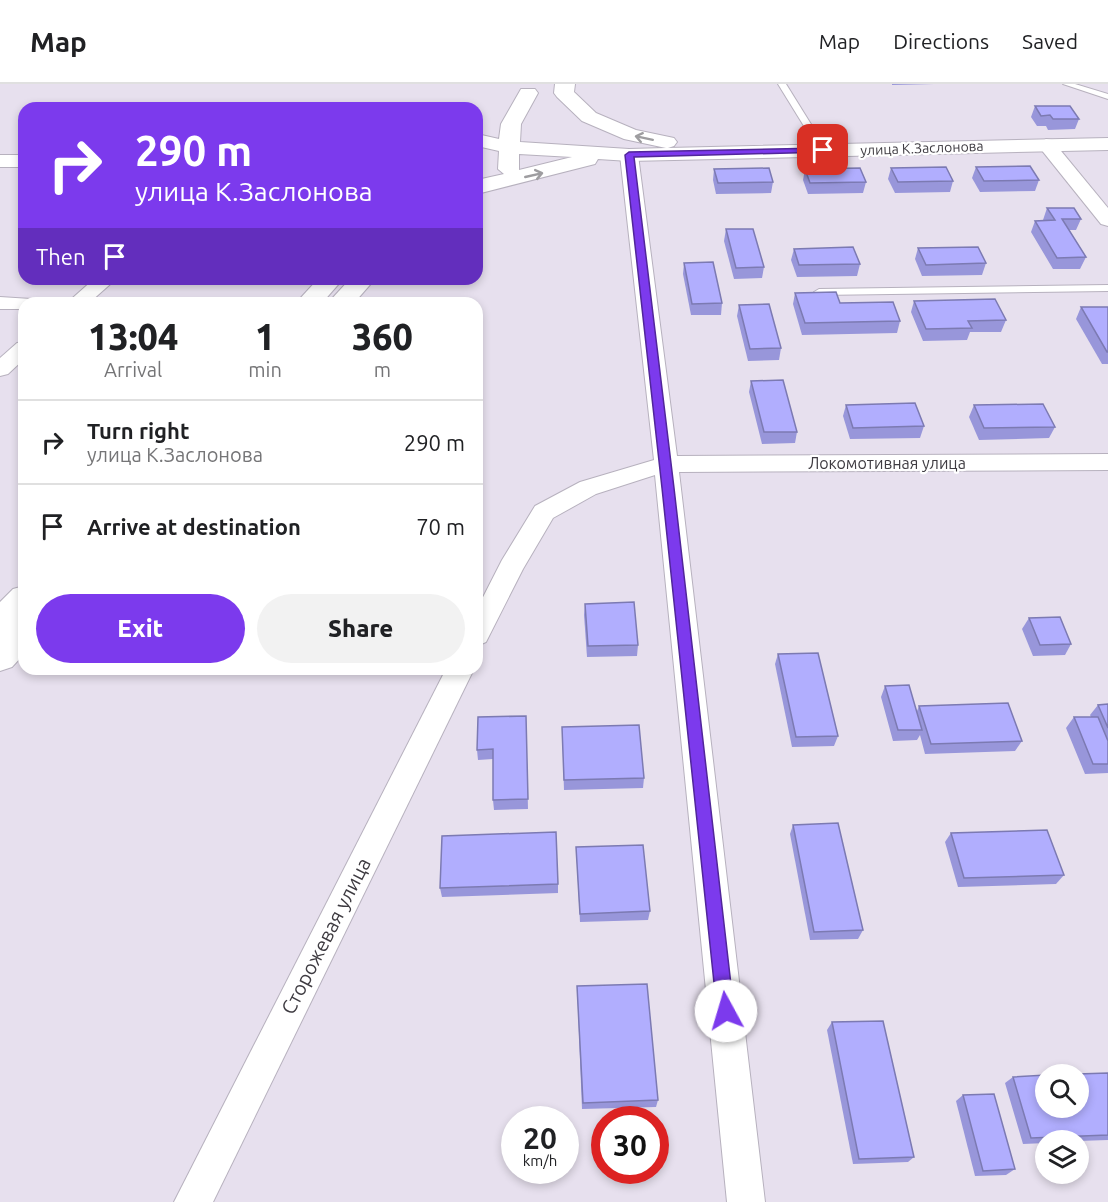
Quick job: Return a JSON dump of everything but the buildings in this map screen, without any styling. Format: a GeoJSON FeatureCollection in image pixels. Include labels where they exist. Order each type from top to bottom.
{"type":"FeatureCollection","features":[{"type":"Feature","properties":{"kind":"street"},"geometry":{"type":"LineString","coordinates":[[565,84],[564,93],[589,117],[631,135],[722,153]]}},
{"type":"Feature","properties":{"kind":"street"},"geometry":{"type":"LineString","coordinates":[[533,89],[483,127],[509,147],[619,154]]}},
{"type":"Feature","properties":{"kind":"street"},"geometry":{"type":"LineString","coordinates":[[483,186],[493,183],[505,174],[510,166],[511,124],[533,89]]}},
{"type":"Feature","properties":{"kind":"street"},"geometry":{"type":"LineString","coordinates":[[1046,144],[1108,220]]}},
{"type":"Feature","properties":{"kind":"street","name":"улица К.Заслонова"},"geometry":{"type":"LineString","coordinates":[[619,154],[1108,144]]}},
{"type":"Feature","properties":{"kind":"street"},"geometry":{"type":"LineString","coordinates":[[483,186],[619,154]]}},
{"type":"Feature","properties":{"kind":"street"},"geometry":{"type":"LineString","coordinates":[[619,154],[666,464],[746,1202]]}},
{"type":"Feature","properties":{"kind":"street"},"geometry":{"type":"LineString","coordinates":[[0,161],[18,161]]}},
{"type":"Feature","properties":{"kind":"street"},"geometry":{"type":"LineString","coordinates":[[84,297],[99,285]]}},
{"type":"Feature","properties":{"kind":"street"},"geometry":{"type":"LineString","coordinates":[[314,297],[325,285]]}},
{"type":"Feature","properties":{"kind":"street"},"geometry":{"type":"LineString","coordinates":[[346,297],[357,285]]}},
{"type":"Feature","properties":{"kind":"street"},"geometry":{"type":"LineString","coordinates":[[0,303],[18,303]]}},
{"type":"Feature","properties":{"kind":"street"},"geometry":{"type":"LineString","coordinates":[[0,369],[18,353]]}},
{"type":"Feature","properties":{"kind":"street","name":"Локомотивная улица"},"geometry":{"type":"LineString","coordinates":[[666,464],[1108,462]]}},
{"type":"Feature","properties":{"kind":"street"},"geometry":{"type":"LineString","coordinates":[[483,622],[511,567],[544,513],[588,488],[666,464]]}},
{"type":"Feature","properties":{"kind":"street"},"geometry":{"type":"LineString","coordinates":[[0,622],[18,604]]}},
{"type":"Feature","properties":{"kind":"street"},"geometry":{"type":"LineString","coordinates":[[0,658],[18,639]]}},
{"type":"Feature","properties":{"kind":"street","name":"Сторожевая улица"},"geometry":{"type":"LineString","coordinates":[[193,1202],[457,675]]}},
{"type":"Feature","properties":{"kind":"lane"},"geometry":{"type":"LineString","coordinates":[[782,84],[823,150]]}},
{"type":"Feature","properties":{"kind":"lane"},"geometry":{"type":"LineString","coordinates":[[1067,84],[1108,97]]}},
{"type":"Feature","properties":{"kind":"lane"},"geometry":{"type":"LineString","coordinates":[[806,293],[1108,288]]}},
{"type":"Feature","properties":{"kind":"route"},"geometry":{"type":"LineString","coordinates":[[726,1011],[629,155],[823,150]]}}]}
